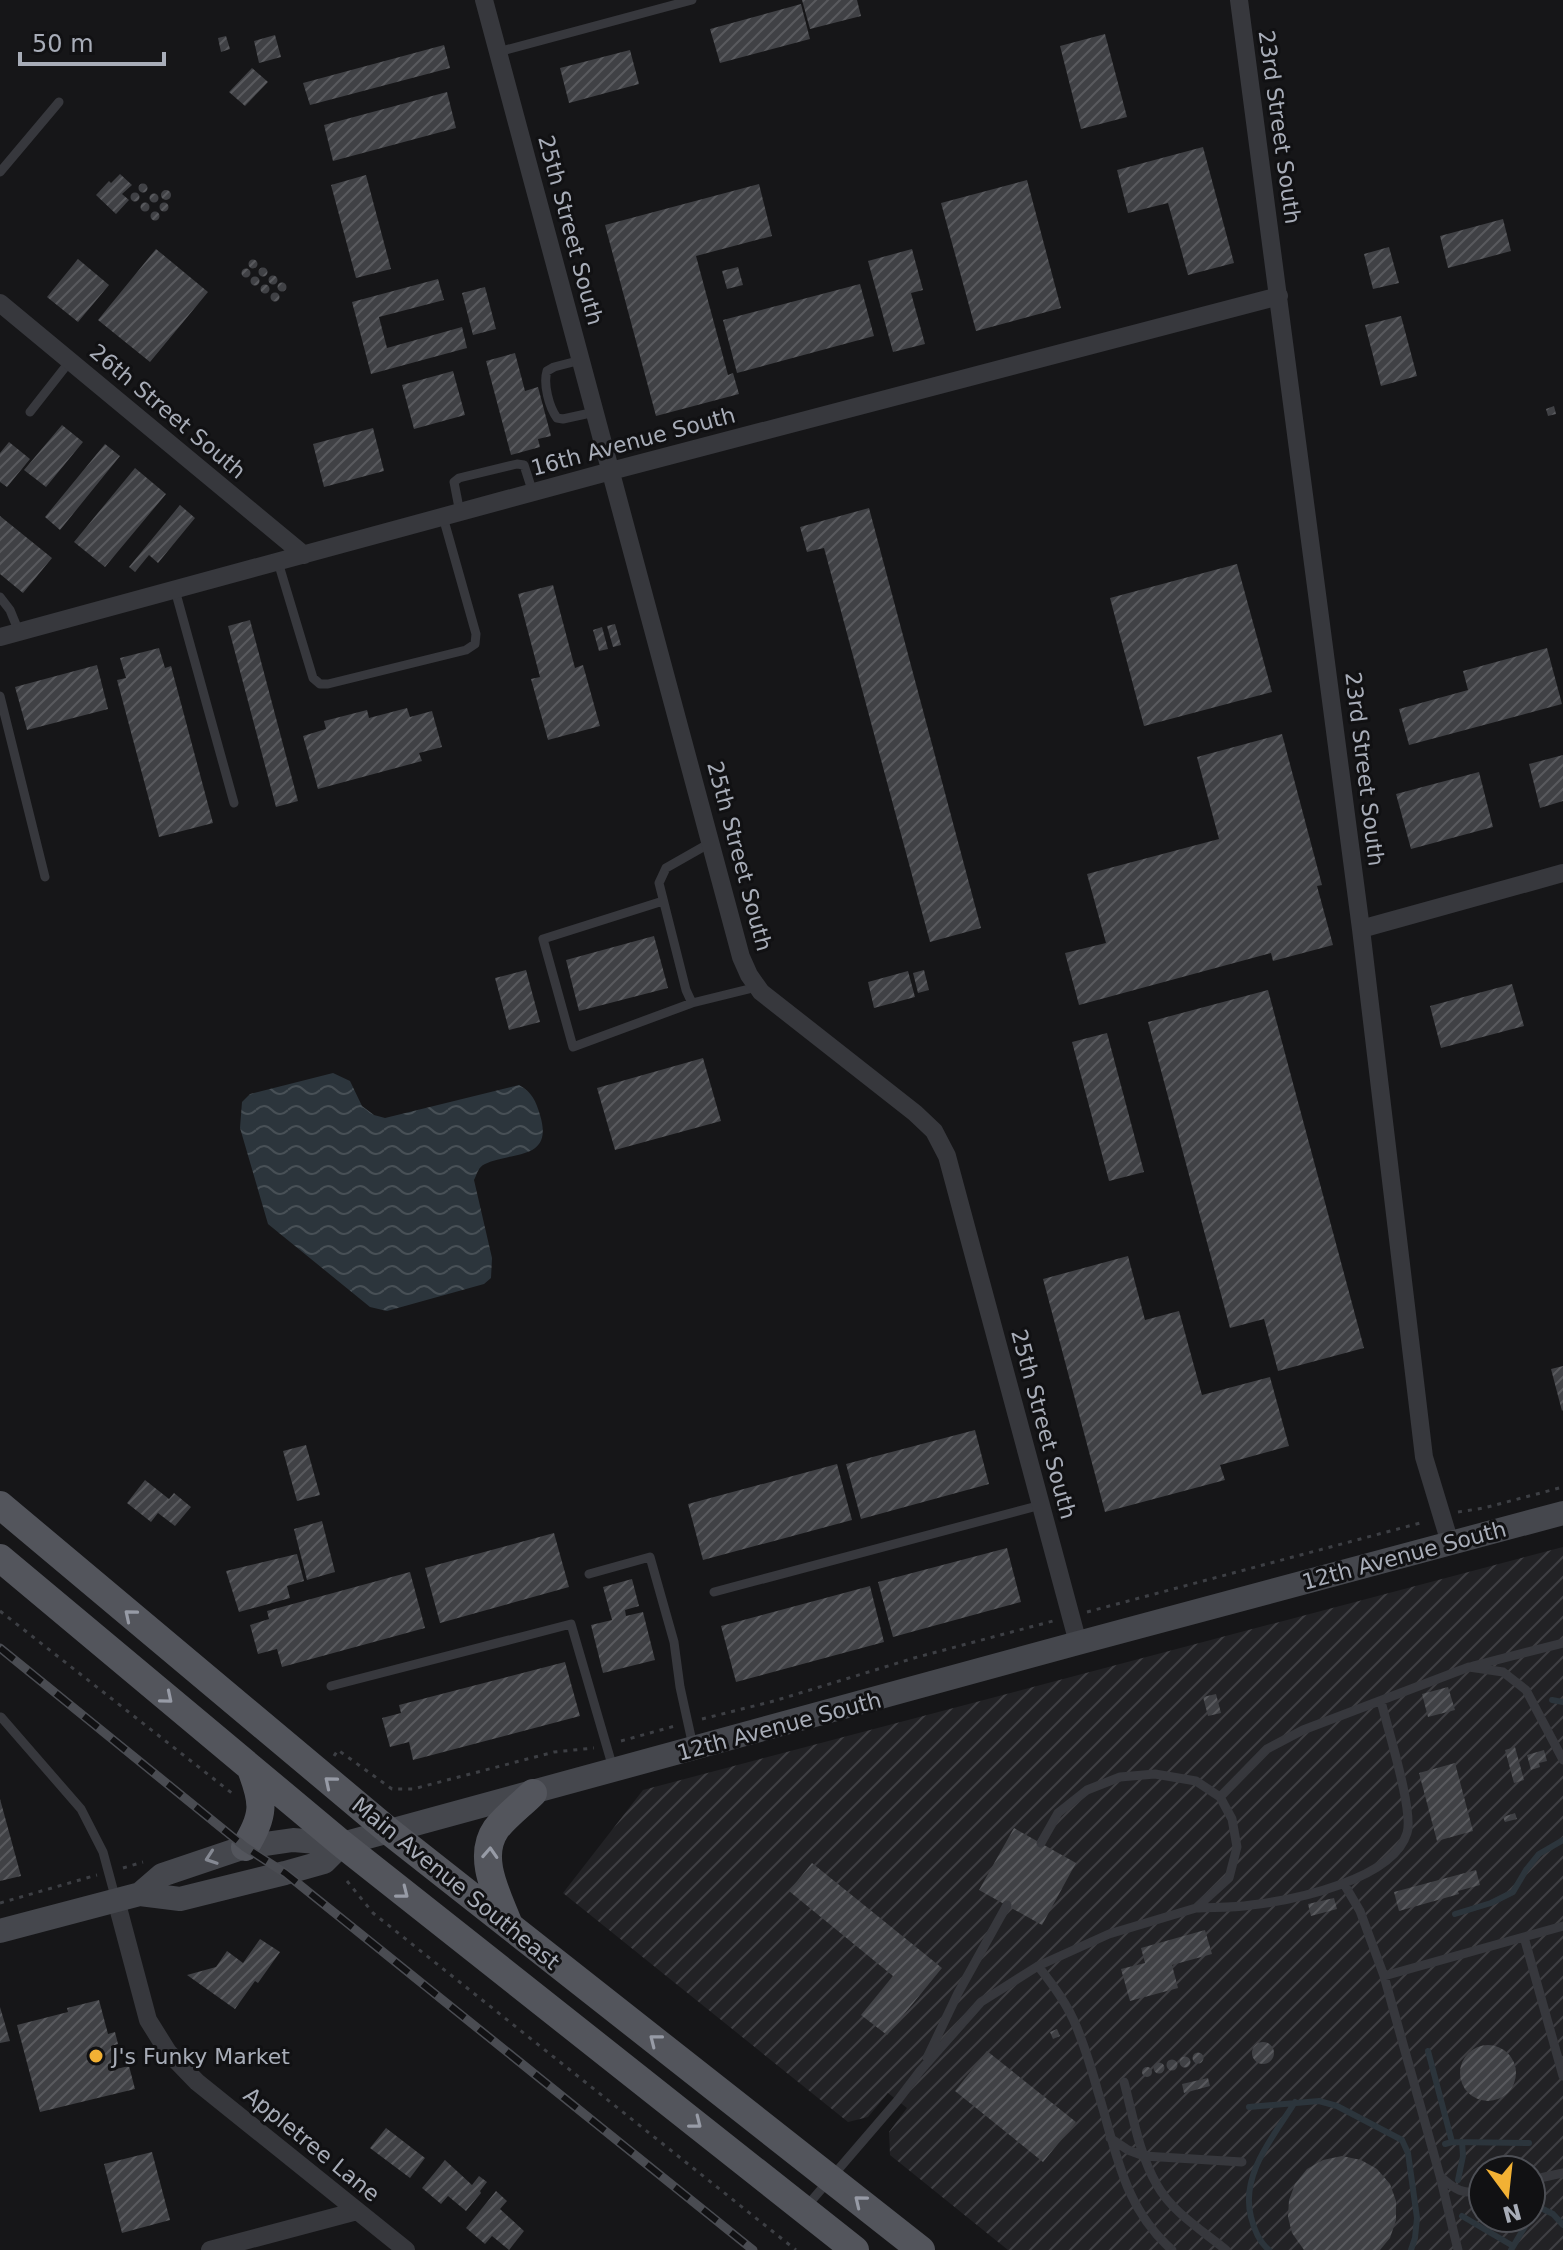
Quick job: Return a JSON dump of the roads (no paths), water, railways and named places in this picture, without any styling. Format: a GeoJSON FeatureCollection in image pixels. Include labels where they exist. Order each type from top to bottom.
{"type":"FeatureCollection","features":[{"type":"Feature","properties":{"kind":"main road","name":"Main Avenue Southeast"},"geometry":{"type":"LineString","coordinates":[[0,1505],[390,1832],[921,2250]]}},
{"type":"Feature","properties":{"kind":"main road","name":"Main Avenue Southeast"},"geometry":{"type":"LineString","coordinates":[[0,1558],[342,1844],[855,2250]]}},
{"type":"Feature","properties":{"kind":"main road"},"geometry":{"type":"LineString","coordinates":[[245,1847],[260,1815],[261,1795],[251,1769]]}},
{"type":"Feature","properties":{"kind":"main road"},"geometry":{"type":"LineString","coordinates":[[509,1926],[489,1873],[488,1842],[498,1827],[533,1793]]}},
{"type":"Feature","properties":{"kind":"street","name":"25th Street South"},"geometry":{"type":"LineString","coordinates":[[484,0],[741,957],[761,992],[915,1113],[934,1131],[947,1156],[1078,1643]]}},
{"type":"Feature","properties":{"kind":"street","name":"23rd Street South"},"geometry":{"type":"LineString","coordinates":[[1239,0],[1361,929],[1424,1457],[1450,1543]]}},
{"type":"Feature","properties":{"kind":"street","name":"16th Avenue South"},"geometry":{"type":"LineString","coordinates":[[0,637],[611,471],[1279,296]]}},
{"type":"Feature","properties":{"kind":"street","name":"26th Street South"},"geometry":{"type":"LineString","coordinates":[[0,303],[304,555]]}},
{"type":"Feature","properties":{"kind":"street"},"geometry":{"type":"LineString","coordinates":[[1361,929],[1563,873]]}},
{"type":"Feature","properties":{"kind":"street","name":"12th Avenue South"},"geometry":{"type":"LineString","coordinates":[[0,1931],[140,1894],[180,1899],[324,1862],[342,1844],[1563,1513]]}},
{"type":"Feature","properties":{"kind":"street"},"geometry":{"type":"LineString","coordinates":[[140,1894],[162,1875],[245,1847],[293,1840],[342,1844]]}},
{"type":"Feature","properties":{"kind":"street","name":"Appletree Lane"},"geometry":{"type":"LineString","coordinates":[[116,1900],[148,2020],[168,2052],[197,2082],[406,2250]]}},
{"type":"Feature","properties":{"kind":"street"},"geometry":{"type":"LineString","coordinates":[[210,2250],[357,2211]]}},
{"type":"Feature","properties":{"kind":"lane"},"geometry":{"type":"LineString","coordinates":[[498,52],[692,0]]}},
{"type":"Feature","properties":{"kind":"lane"},"geometry":{"type":"LineString","coordinates":[[0,172],[59,102]]}},
{"type":"Feature","properties":{"kind":"lane"},"geometry":{"type":"LineString","coordinates":[[581,360],[547,371],[545,378],[553,412],[557,418],[563,419],[595,412]]}},
{"type":"Feature","properties":{"kind":"lane"},"geometry":{"type":"LineString","coordinates":[[30,412],[70,361]]}},
{"type":"Feature","properties":{"kind":"lane"},"geometry":{"type":"LineString","coordinates":[[278,562],[313,678],[320,684],[466,650],[475,644],[476,634],[451,515],[454,482],[459,478],[517,464],[524,465],[527,470],[533,493]]}},
{"type":"Feature","properties":{"kind":"lane"},"geometry":{"type":"LineString","coordinates":[[175,590],[234,803]]}},
{"type":"Feature","properties":{"kind":"lane"},"geometry":{"type":"LineString","coordinates":[[0,597],[10,610],[19,632]]}},
{"type":"Feature","properties":{"kind":"lane"},"geometry":{"type":"LineString","coordinates":[[0,696],[45,877]]}},
{"type":"Feature","properties":{"kind":"lane"},"geometry":{"type":"LineString","coordinates":[[692,1003],[659,883],[666,868],[710,843]]}},
{"type":"Feature","properties":{"kind":"lane"},"geometry":{"type":"LineString","coordinates":[[663,901],[543,939],[573,1047],[692,1003],[757,987]]}},
{"type":"Feature","properties":{"kind":"lane"},"geometry":{"type":"LineString","coordinates":[[714,1592],[1041,1505]]}},
{"type":"Feature","properties":{"kind":"lane"},"geometry":{"type":"LineString","coordinates":[[589,1574],[650,1557],[674,1642],[694,1749]]}},
{"type":"Feature","properties":{"kind":"lane"},"geometry":{"type":"LineString","coordinates":[[331,1686],[571,1624],[614,1771]]}},
{"type":"Feature","properties":{"kind":"lane"},"geometry":{"type":"LineString","coordinates":[[1220,1797],[1267,1749],[1303,1730],[1469,1667],[1563,1643]]}},
{"type":"Feature","properties":{"kind":"lane"},"geometry":{"type":"LineString","coordinates":[[1469,1667],[1503,1672],[1526,1690],[1563,1760]]}},
{"type":"Feature","properties":{"kind":"lane"},"geometry":{"type":"LineString","coordinates":[[804,2209],[981,2002],[1038,1966],[1109,1934],[1196,1908],[1251,1905],[1344,1884],[1376,1870],[1395,1852],[1407,1834],[1408,1812],[1381,1701]]}},
{"type":"Feature","properties":{"kind":"lane"},"geometry":{"type":"LineString","coordinates":[[1,1717],[81,1809],[103,1852],[116,1900]]}},
{"type":"Feature","properties":{"kind":"lane"},"geometry":{"type":"LineString","coordinates":[[1041,1843],[1058,1813],[1087,1790],[1120,1777],[1155,1774],[1196,1781],[1220,1797],[1232,1819],[1237,1847],[1229,1878],[1196,1908]]}},
{"type":"Feature","properties":{"kind":"lane"},"geometry":{"type":"LineString","coordinates":[[1344,1884],[1360,1911],[1384,1976],[1458,2250]]}},
{"type":"Feature","properties":{"kind":"lane"},"geometry":{"type":"LineString","coordinates":[[920,2071],[958,1993],[1007,1905]]}},
{"type":"Feature","properties":{"kind":"lane"},"geometry":{"type":"LineString","coordinates":[[1384,1976],[1563,1926]]}},
{"type":"Feature","properties":{"kind":"lane"},"geometry":{"type":"LineString","coordinates":[[1524,1937],[1563,2076]]}},
{"type":"Feature","properties":{"kind":"lane"},"geometry":{"type":"LineString","coordinates":[[1038,1966],[1059,1994],[1076,2025],[1127,2189],[1144,2218],[1172,2250]]}},
{"type":"Feature","properties":{"kind":"lane"},"geometry":{"type":"LineString","coordinates":[[1124,2082],[1144,2156],[1158,2187],[1178,2211],[1226,2250]]}},
{"type":"Feature","properties":{"kind":"lane"},"geometry":{"type":"LineString","coordinates":[[1110,2138],[1144,2156],[1242,2162]]}},
{"type":"Feature","properties":{"kind":"lane"},"geometry":{"type":"LineString","coordinates":[[1440,2176],[1452,2187],[1467,2193]]}},
{"type":"Feature","properties":{"kind":"water"},"geometry":{"type":"Polygon","coordinates":[[[333,1073],[350,1081],[362,1106],[374,1115],[385,1118],[519,1085],[533,1097],[543,1130],[541,1140],[528,1152],[483,1165],[474,1180],[492,1258],[491,1278],[484,1284],[387,1311],[370,1307],[268,1224],[240,1128],[242,1102],[250,1094],[333,1073]]]}},
{"type":"Feature","properties":{"kind":"waterway"},"geometry":{"type":"LineString","coordinates":[[1552,1700],[1563,1702]]}},
{"type":"Feature","properties":{"kind":"waterway"},"geometry":{"type":"LineString","coordinates":[[1455,1914],[1491,1903],[1513,1892],[1539,1854],[1563,1840]]}},
{"type":"Feature","properties":{"kind":"waterway"},"geometry":{"type":"LineString","coordinates":[[1428,2051],[1452,2142]]}},
{"type":"Feature","properties":{"kind":"waterway"},"geometry":{"type":"LineString","coordinates":[[1249,2107],[1319,2101],[1337,2106],[1402,2140],[1408,2153],[1417,2218],[1411,2250]]}},
{"type":"Feature","properties":{"kind":"waterway"},"geometry":{"type":"LineString","coordinates":[[1269,2250],[1252,2222],[1250,2186],[1261,2156],[1295,2102]]}},
{"type":"Feature","properties":{"kind":"waterway"},"geometry":{"type":"LineString","coordinates":[[1458,2180],[1463,2156],[1462,2142]]}},
{"type":"Feature","properties":{"kind":"waterway"},"geometry":{"type":"LineString","coordinates":[[1445,2144],[1529,2143]]}},
{"type":"Feature","properties":{"kind":"waterway"},"geometry":{"type":"LineString","coordinates":[[1547,2211],[1563,2225]]}},
{"type":"Feature","properties":{"kind":"waterway"},"geometry":{"type":"LineString","coordinates":[[1462,2216],[1513,2246]]}},
{"type":"Feature","properties":{"kind":"waterway"},"geometry":{"type":"LineString","coordinates":[[1511,2250],[1520,2234]]}},
{"type":"Feature","properties":{"kind":"railway"},"geometry":{"type":"LineString","coordinates":[[0,1648],[245,1847],[285,1873],[753,2250]]}},
{"type":"Feature","properties":{"kind":"place","name":"J's Funky Market"},"geometry":{"type":"Point","coordinates":[96,2056]}}]}
